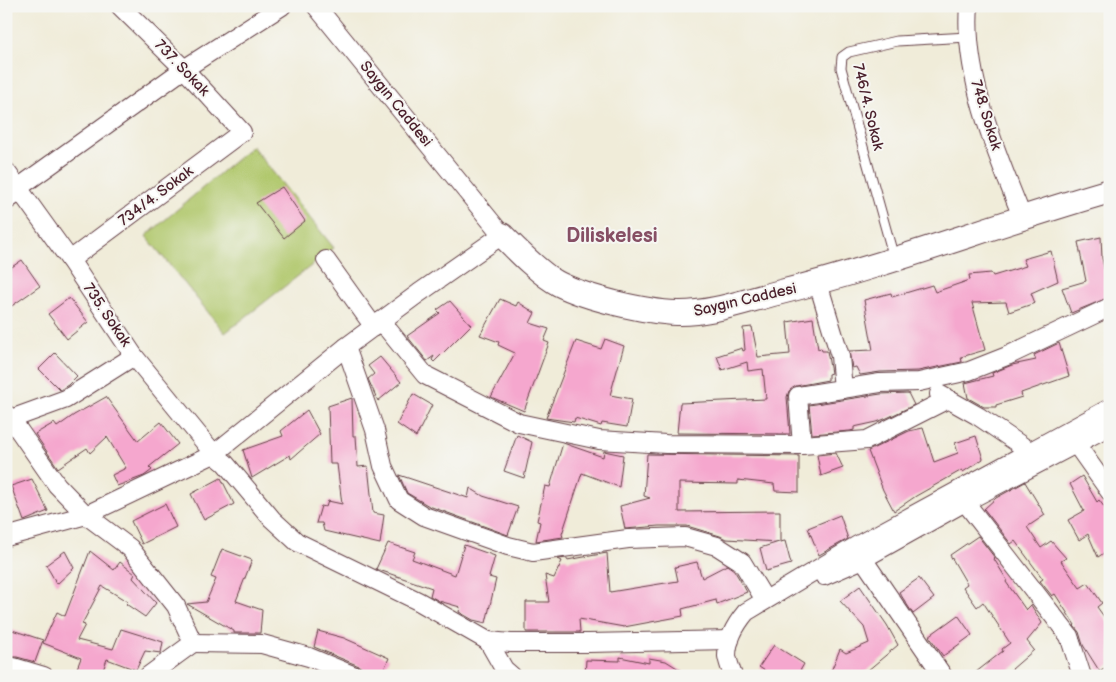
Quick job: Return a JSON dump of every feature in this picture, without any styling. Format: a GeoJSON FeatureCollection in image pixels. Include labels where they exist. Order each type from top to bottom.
{"type":"FeatureCollection","features":[{"type":"Feature","properties":{"kind":"street","name":"737. Sokak"},"geometry":{"type":"LineString","coordinates":[[120,6],[184,69],[242,132]]}},
{"type":"Feature","properties":{"kind":"street"},"geometry":{"type":"LineString","coordinates":[[15,193],[184,69],[282,6]]}},
{"type":"Feature","properties":{"kind":"street","name":"Saygın Caddesi"},"geometry":{"type":"LineString","coordinates":[[316,6],[502,235],[526,259],[558,284],[596,298],[644,309],[676,313],[699,312],[818,283],[895,261],[1110,191]]}},
{"type":"Feature","properties":{"kind":"street","name":"748. Sokak"},"geometry":{"type":"LineString","coordinates":[[969,6],[967,26],[971,63],[1001,165],[1022,219]]}},
{"type":"Feature","properties":{"kind":"street","name":"734/4. Sokak"},"geometry":{"type":"LineString","coordinates":[[70,260],[242,132]]}},
{"type":"Feature","properties":{"kind":"street","name":"735. Sokak"},"geometry":{"type":"LineString","coordinates":[[6,171],[15,193],[70,260],[134,356],[214,454],[225,463],[272,519],[297,542],[418,601],[488,641]]}},
{"type":"Feature","properties":{"kind":"street"},"geometry":{"type":"LineString","coordinates":[[6,537],[86,515],[214,454],[346,347],[418,292],[502,235]]}},
{"type":"Feature","properties":{"kind":"street"},"geometry":{"type":"LineString","coordinates":[[326,260],[377,324],[424,375],[519,423],[599,440],[666,444],[802,445],[867,440],[948,399]]}},
{"type":"Feature","properties":{"kind":"street"},"geometry":{"type":"LineString","coordinates":[[818,283],[840,356],[843,389]]}},
{"type":"Feature","properties":{"kind":"street"},"geometry":{"type":"LineString","coordinates":[[802,445],[798,396],[880,382],[919,382],[969,371],[1110,307]]}},
{"type":"Feature","properties":{"kind":"street"},"geometry":{"type":"LineString","coordinates":[[346,347],[375,430],[383,466],[399,500],[424,516],[508,546],[533,552],[628,539],[685,537],[717,546],[742,562],[765,600]]}},
{"type":"Feature","properties":{"kind":"street"},"geometry":{"type":"LineString","coordinates":[[134,356],[66,399],[8,417],[57,485],[86,515],[130,548],[176,606],[194,643]]}},
{"type":"Feature","properties":{"kind":"street"},"geometry":{"type":"LineString","coordinates":[[919,382],[978,416],[1031,452]]}},
{"type":"Feature","properties":{"kind":"street"},"geometry":{"type":"LineString","coordinates":[[733,676],[727,657],[730,640],[735,625],[746,612],[783,588],[856,546],[1110,408]]}},
{"type":"Feature","properties":{"kind":"street"},"geometry":{"type":"LineString","coordinates":[[783,588],[823,576],[863,558],[1110,426]]}},
{"type":"Feature","properties":{"kind":"street"},"geometry":{"type":"LineString","coordinates":[[1076,444],[1110,492]]}},
{"type":"Feature","properties":{"kind":"street"},"geometry":{"type":"LineString","coordinates":[[966,502],[1069,636],[1082,676]]}},
{"type":"Feature","properties":{"kind":"street"},"geometry":{"type":"LineString","coordinates":[[863,558],[943,676]]}},
{"type":"Feature","properties":{"kind":"street"},"geometry":{"type":"LineString","coordinates":[[488,641],[511,643],[589,643],[730,640]]}},
{"type":"Feature","properties":{"kind":"street"},"geometry":{"type":"LineString","coordinates":[[488,641],[504,669],[512,676]]}},
{"type":"Feature","properties":{"kind":"street"},"geometry":{"type":"LineString","coordinates":[[158,672],[194,643],[262,644],[309,657],[355,676]]}},
{"type":"Feature","properties":{"kind":"street"},"geometry":{"type":"LineString","coordinates":[[14,667],[44,676]]}},
{"type":"Feature","properties":{"kind":"lane","name":"746/4. Sokak"},"geometry":{"type":"LineString","coordinates":[[895,261],[841,68],[842,57],[849,52],[897,41],[968,37]]}},
{"type":"Feature","properties":{"kind":"green space"},"geometry":{"type":"Polygon","coordinates":[[[252,146],[334,248],[225,333],[146,236],[252,146]]]}},
{"type":"Feature","properties":{"kind":"building"},"geometry":{"type":"Polygon","coordinates":[[[282,187],[305,221],[284,238],[256,203],[282,187]]]}},
{"type":"Feature","properties":{"kind":"building"},"geometry":{"type":"Polygon","coordinates":[[[1101,237],[1102,258],[1110,297],[1071,313],[1062,288],[1086,281],[1078,242],[1101,237]]]}},
{"type":"Feature","properties":{"kind":"building"},"geometry":{"type":"Polygon","coordinates":[[[1051,251],[1058,281],[1031,293],[1035,303],[1009,312],[1006,302],[972,303],[985,350],[961,357],[962,362],[918,371],[880,372],[860,375],[856,367],[852,368],[849,351],[873,350],[864,300],[891,293],[892,297],[932,285],[935,292],[970,280],[969,275],[991,273],[993,276],[1026,266],[1023,259],[1051,251]]]}},
{"type":"Feature","properties":{"kind":"building"},"geometry":{"type":"Polygon","coordinates":[[[22,260],[40,286],[6,310],[6,271],[22,260]]]}},
{"type":"Feature","properties":{"kind":"building"},"geometry":{"type":"Polygon","coordinates":[[[69,298],[88,322],[67,339],[48,314],[69,298]]]}},
{"type":"Feature","properties":{"kind":"building"},"geometry":{"type":"Polygon","coordinates":[[[500,299],[516,306],[518,302],[535,313],[530,323],[549,329],[544,341],[549,343],[524,411],[491,397],[515,353],[498,345],[499,342],[480,335],[500,299]]]}},
{"type":"Feature","properties":{"kind":"building"},"geometry":{"type":"Polygon","coordinates":[[[450,301],[471,325],[434,362],[432,360],[434,356],[427,361],[407,336],[440,313],[437,310],[450,301]]]}},
{"type":"Feature","properties":{"kind":"building"},"geometry":{"type":"Polygon","coordinates":[[[813,318],[818,349],[821,348],[822,351],[827,351],[831,373],[828,374],[828,380],[796,386],[789,391],[787,397],[790,434],[677,433],[680,403],[766,399],[763,369],[748,371],[747,362],[722,370],[717,356],[742,348],[743,351],[745,350],[743,328],[752,327],[758,357],[790,354],[787,322],[813,318]]]}},
{"type":"Feature","properties":{"kind":"building"},"geometry":{"type":"Polygon","coordinates":[[[605,339],[624,346],[610,395],[632,399],[627,427],[602,423],[601,426],[575,418],[574,422],[546,418],[576,341],[601,349],[605,339]]]}},
{"type":"Feature","properties":{"kind":"building"},"geometry":{"type":"Polygon","coordinates":[[[1059,343],[1069,376],[1021,393],[1022,397],[996,405],[996,407],[984,407],[968,398],[965,383],[993,376],[992,373],[1012,365],[1036,360],[1034,355],[1059,343]]]}},
{"type":"Feature","properties":{"kind":"building"},"geometry":{"type":"Polygon","coordinates":[[[55,353],[77,376],[60,390],[39,369],[55,353]]]}},
{"type":"Feature","properties":{"kind":"building"},"geometry":{"type":"Polygon","coordinates":[[[380,357],[401,382],[378,401],[368,379],[374,374],[368,366],[380,357]]]}},
{"type":"Feature","properties":{"kind":"building"},"geometry":{"type":"Polygon","coordinates":[[[908,393],[914,405],[887,418],[854,427],[854,430],[850,431],[812,434],[809,405],[881,394],[908,393]]]}},
{"type":"Feature","properties":{"kind":"building"},"geometry":{"type":"Polygon","coordinates":[[[413,394],[432,405],[416,437],[397,424],[413,394]]]}},
{"type":"Feature","properties":{"kind":"building"},"geometry":{"type":"Polygon","coordinates":[[[106,397],[138,441],[161,422],[178,444],[149,467],[152,470],[144,476],[117,486],[112,475],[126,468],[107,437],[90,453],[87,448],[58,468],[35,434],[54,423],[57,427],[106,397]]]}},
{"type":"Feature","properties":{"kind":"building"},"geometry":{"type":"Polygon","coordinates":[[[352,398],[353,436],[356,436],[358,467],[368,466],[373,513],[384,515],[380,544],[324,531],[322,523],[316,523],[321,506],[326,507],[328,501],[342,504],[337,464],[330,464],[328,406],[352,398]]]}},
{"type":"Feature","properties":{"kind":"building"},"geometry":{"type":"Polygon","coordinates":[[[307,410],[320,434],[291,459],[290,455],[252,478],[243,450],[283,436],[281,431],[307,410]]]}},
{"type":"Feature","properties":{"kind":"building"},"geometry":{"type":"Polygon","coordinates":[[[923,428],[934,462],[958,453],[955,443],[976,436],[983,459],[963,472],[962,470],[916,496],[894,511],[883,490],[868,451],[909,431],[923,428]]]}},
{"type":"Feature","properties":{"kind":"building"},"geometry":{"type":"Polygon","coordinates":[[[517,435],[532,442],[524,478],[504,471],[517,435]]]}},
{"type":"Feature","properties":{"kind":"building"},"geometry":{"type":"Polygon","coordinates":[[[563,443],[603,457],[604,451],[623,455],[619,487],[582,473],[562,534],[563,537],[536,541],[540,522],[537,521],[545,486],[550,487],[563,443]]]}},
{"type":"Feature","properties":{"kind":"building"},"geometry":{"type":"Polygon","coordinates":[[[836,453],[843,468],[821,476],[817,455],[836,453]]]}},
{"type":"Feature","properties":{"kind":"building"},"geometry":{"type":"Polygon","coordinates":[[[647,454],[799,456],[799,492],[775,491],[774,484],[738,480],[738,484],[679,483],[679,512],[780,511],[780,542],[785,541],[791,564],[766,571],[760,548],[779,542],[726,539],[687,526],[625,529],[620,506],[650,498],[644,496],[647,454]]]}},
{"type":"Feature","properties":{"kind":"building"},"geometry":{"type":"Polygon","coordinates":[[[399,475],[468,498],[470,488],[483,496],[518,507],[508,535],[429,506],[407,493],[399,475]]]}},
{"type":"Feature","properties":{"kind":"building"},"geometry":{"type":"Polygon","coordinates":[[[1082,476],[1097,502],[1099,500],[1110,515],[1110,549],[1098,557],[1088,534],[1079,540],[1068,520],[1084,511],[1070,484],[1082,476]]]}},
{"type":"Feature","properties":{"kind":"building"},"geometry":{"type":"Polygon","coordinates":[[[221,478],[234,504],[204,520],[191,494],[221,478]]]}},
{"type":"Feature","properties":{"kind":"building"},"geometry":{"type":"Polygon","coordinates":[[[32,479],[48,511],[24,521],[11,486],[32,479]]]}},
{"type":"Feature","properties":{"kind":"building"},"geometry":{"type":"Polygon","coordinates":[[[1025,482],[1045,515],[1027,527],[1041,548],[1051,541],[1066,558],[1061,561],[1080,588],[1088,583],[1102,603],[1097,607],[1110,625],[1110,664],[1100,672],[1083,645],[1075,625],[1055,594],[1052,596],[1040,581],[1043,579],[1015,541],[1011,544],[984,509],[996,498],[1025,482]]]}},
{"type":"Feature","properties":{"kind":"building"},"geometry":{"type":"Polygon","coordinates":[[[165,504],[176,527],[142,544],[131,521],[165,504]]]}},
{"type":"Feature","properties":{"kind":"building"},"geometry":{"type":"Polygon","coordinates":[[[840,515],[848,539],[819,555],[808,528],[840,515]]]}},
{"type":"Feature","properties":{"kind":"building"},"geometry":{"type":"Polygon","coordinates":[[[978,536],[995,558],[1007,580],[1006,582],[1026,610],[1031,605],[1042,623],[1027,641],[1034,650],[1004,676],[971,676],[1003,651],[1002,649],[1010,643],[983,602],[977,607],[963,587],[967,584],[950,555],[978,536]]]}},
{"type":"Feature","properties":{"kind":"building"},"geometry":{"type":"Polygon","coordinates":[[[388,543],[415,552],[412,559],[455,575],[464,545],[495,556],[489,577],[496,579],[486,623],[473,620],[459,612],[460,607],[439,601],[430,596],[432,588],[376,569],[388,543]]]}},
{"type":"Feature","properties":{"kind":"building"},"geometry":{"type":"Polygon","coordinates":[[[222,549],[252,560],[236,601],[262,610],[260,633],[234,633],[234,631],[187,604],[206,602],[216,579],[211,577],[222,549]]]}},
{"type":"Feature","properties":{"kind":"building"},"geometry":{"type":"Polygon","coordinates":[[[65,551],[74,568],[57,584],[46,565],[65,551]]]}},
{"type":"Feature","properties":{"kind":"building"},"geometry":{"type":"Polygon","coordinates":[[[90,551],[114,570],[120,562],[135,574],[133,578],[156,603],[145,617],[126,604],[128,602],[102,586],[82,624],[85,625],[77,640],[113,649],[121,629],[163,642],[161,653],[145,651],[136,670],[107,659],[101,676],[74,676],[81,658],[43,643],[57,612],[65,616],[90,551]]]}},
{"type":"Feature","properties":{"kind":"building"},"geometry":{"type":"Polygon","coordinates":[[[607,553],[610,592],[678,581],[675,567],[697,562],[702,578],[727,565],[734,570],[747,592],[717,604],[716,600],[682,609],[683,616],[624,627],[579,619],[580,632],[526,632],[526,602],[549,602],[545,575],[554,578],[562,561],[558,559],[567,558],[567,560],[607,553]]]}},
{"type":"Feature","properties":{"kind":"building"},"geometry":{"type":"Polygon","coordinates":[[[919,578],[934,598],[913,614],[899,592],[919,578]]]}},
{"type":"Feature","properties":{"kind":"building"},"geometry":{"type":"Polygon","coordinates":[[[860,586],[887,625],[898,645],[861,676],[829,676],[840,649],[846,653],[869,643],[864,627],[840,601],[860,586]]]}},
{"type":"Feature","properties":{"kind":"building"},"geometry":{"type":"Polygon","coordinates":[[[958,615],[972,635],[943,656],[929,636],[958,615]]]}},
{"type":"Feature","properties":{"kind":"building"},"geometry":{"type":"Polygon","coordinates":[[[12,630],[43,640],[35,662],[17,657],[11,657],[6,660],[6,646],[12,630]]]}},
{"type":"Feature","properties":{"kind":"building"},"geometry":{"type":"Polygon","coordinates":[[[318,631],[344,638],[389,658],[381,676],[365,676],[364,670],[359,666],[314,647],[318,631]]]}},
{"type":"Feature","properties":{"kind":"building"},"geometry":{"type":"Polygon","coordinates":[[[774,645],[804,664],[797,676],[773,676],[759,667],[774,645]]]}},
{"type":"Feature","properties":{"kind":"building"},"geometry":{"type":"Polygon","coordinates":[[[620,657],[649,663],[649,658],[666,661],[690,676],[585,676],[586,660],[620,661],[620,657]]]}},
{"type":"Feature","properties":{"kind":"district","name":"Diliskelesi"},"geometry":{"type":"Point","coordinates":[612,236]}}]}
